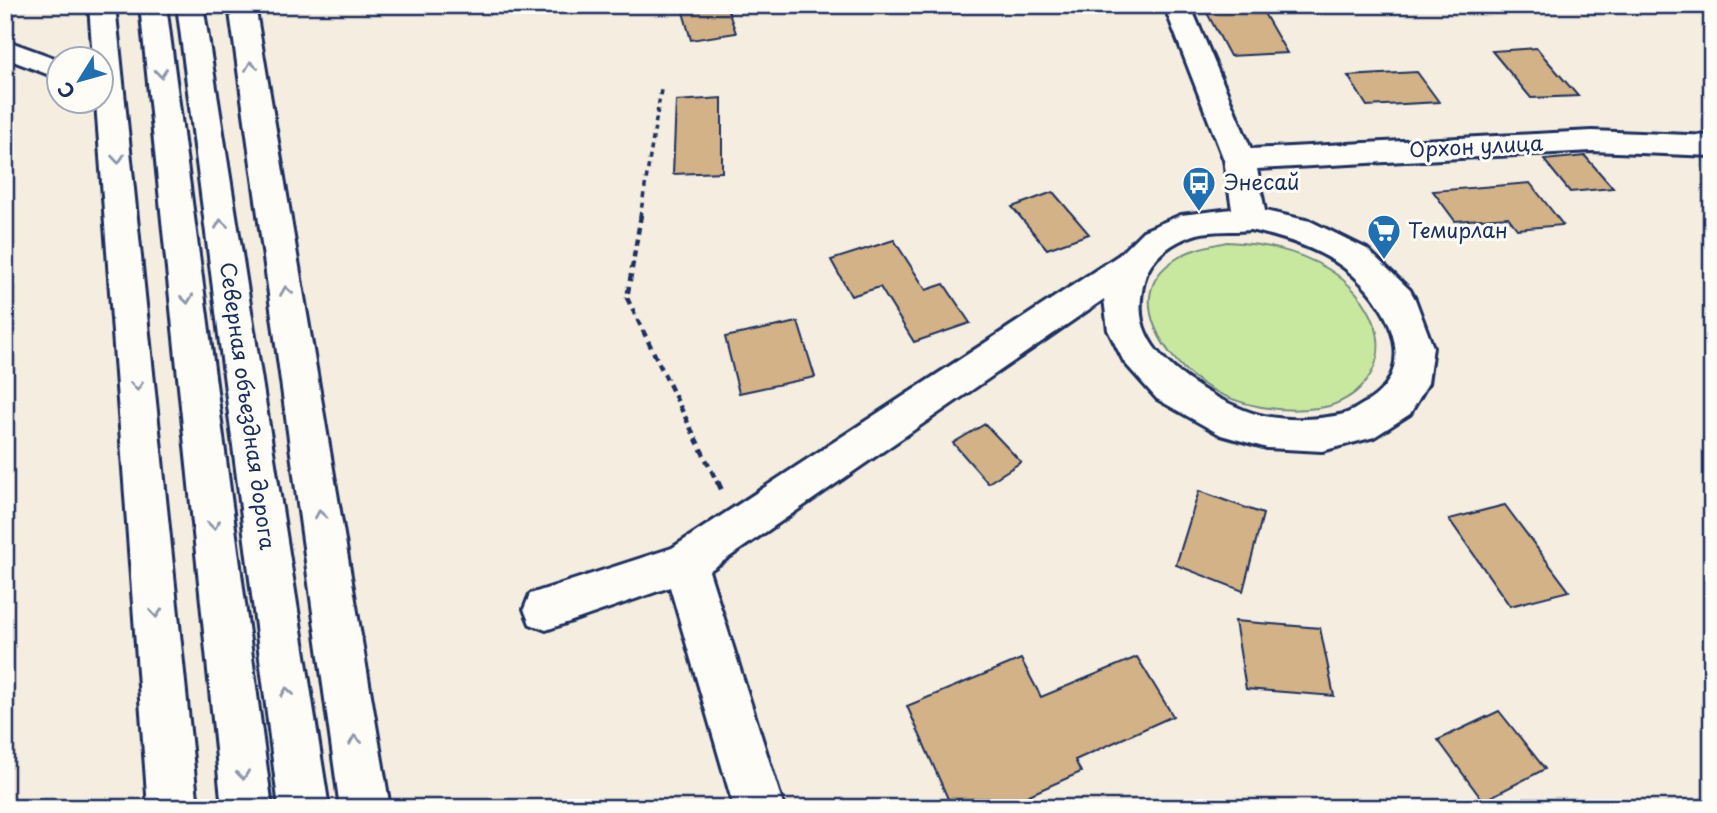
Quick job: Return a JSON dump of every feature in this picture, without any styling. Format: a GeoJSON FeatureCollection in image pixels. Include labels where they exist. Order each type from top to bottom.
{"type":"FeatureCollection","features":[{"type":"Feature","properties":{"kind":"main road"},"geometry":{"type":"LineString","coordinates":[[102,5],[104,46]]}},
{"type":"Feature","properties":{"kind":"main road","name":"Северная объездная дорога"},"geometry":{"type":"LineString","coordinates":[[153,5],[247,808]]}},
{"type":"Feature","properties":{"kind":"main road","name":"Северная объездная дорога"},"geometry":{"type":"LineString","coordinates":[[190,5],[304,808]]}},
{"type":"Feature","properties":{"kind":"main road"},"geometry":{"type":"LineString","coordinates":[[242,5],[365,808]]}},
{"type":"Feature","properties":{"kind":"main road"},"geometry":{"type":"LineString","coordinates":[[1177,5],[1240,160],[1250,219]]}},
{"type":"Feature","properties":{"kind":"main road"},"geometry":{"type":"LineString","coordinates":[[5,48],[46,64]]}},
{"type":"Feature","properties":{"kind":"main road"},"geometry":{"type":"LineString","coordinates":[[109,116],[173,808]]}},
{"type":"Feature","properties":{"kind":"main road","name":"Орхон улица"},"geometry":{"type":"LineString","coordinates":[[1240,160],[1592,141],[1712,146]]}},
{"type":"Feature","properties":{"kind":"main road"},"geometry":{"type":"LineString","coordinates":[[546,609],[685,563],[741,528],[1131,264],[1155,239],[1193,223],[1250,219],[1298,229],[1355,258],[1397,299],[1415,347],[1409,383],[1396,402],[1360,426],[1322,435],[1267,432],[1235,424],[1170,388],[1137,352],[1126,330],[1122,300],[1131,264]]}},
{"type":"Feature","properties":{"kind":"main road"},"geometry":{"type":"LineString","coordinates":[[685,563],[759,808]]}},
{"type":"Feature","properties":{"kind":"path"},"geometry":{"type":"LineString","coordinates":[[661,90],[627,298],[741,528]]}},
{"type":"Feature","properties":{"kind":"green space"},"geometry":{"type":"Polygon","coordinates":[[[1227,242],[1267,246],[1304,257],[1328,269],[1356,293],[1367,308],[1378,340],[1372,372],[1356,392],[1324,407],[1289,410],[1260,407],[1232,399],[1206,386],[1177,362],[1155,328],[1150,310],[1151,292],[1158,275],[1179,257],[1199,248],[1227,242]]]}},
{"type":"Feature","properties":{"kind":"building"},"geometry":{"type":"Polygon","coordinates":[[[681,5],[726,5],[736,33],[691,40],[681,5]]]}},
{"type":"Feature","properties":{"kind":"building"},"geometry":{"type":"Polygon","coordinates":[[[1261,8],[1287,53],[1230,56],[1206,11],[1261,8]]]}},
{"type":"Feature","properties":{"kind":"building"},"geometry":{"type":"Polygon","coordinates":[[[1537,48],[1578,96],[1531,98],[1492,51],[1537,48]]]}},
{"type":"Feature","properties":{"kind":"building"},"geometry":{"type":"Polygon","coordinates":[[[1417,72],[1439,102],[1367,106],[1348,76],[1417,72]]]}},
{"type":"Feature","properties":{"kind":"building"},"geometry":{"type":"Polygon","coordinates":[[[722,98],[722,172],[673,174],[676,101],[722,98]]]}},
{"type":"Feature","properties":{"kind":"building"},"geometry":{"type":"Polygon","coordinates":[[[1585,156],[1613,188],[1570,192],[1544,160],[1585,156]]]}},
{"type":"Feature","properties":{"kind":"building"},"geometry":{"type":"Polygon","coordinates":[[[1530,183],[1563,225],[1517,229],[1508,217],[1455,221],[1433,191],[1530,183]]]}},
{"type":"Feature","properties":{"kind":"building"},"geometry":{"type":"Polygon","coordinates":[[[1053,192],[1089,234],[1047,249],[1012,207],[1053,192]]]}},
{"type":"Feature","properties":{"kind":"building"},"geometry":{"type":"Polygon","coordinates":[[[894,240],[926,290],[944,284],[970,323],[914,342],[880,287],[851,296],[831,260],[894,240]]]}},
{"type":"Feature","properties":{"kind":"building"},"geometry":{"type":"Polygon","coordinates":[[[798,322],[815,377],[739,393],[725,337],[798,322]]]}},
{"type":"Feature","properties":{"kind":"building"},"geometry":{"type":"Polygon","coordinates":[[[985,424],[1021,462],[988,483],[953,443],[985,424]]]}},
{"type":"Feature","properties":{"kind":"building"},"geometry":{"type":"Polygon","coordinates":[[[1199,491],[1263,514],[1243,591],[1176,565],[1199,491]]]}},
{"type":"Feature","properties":{"kind":"building"},"geometry":{"type":"Polygon","coordinates":[[[1505,505],[1569,591],[1510,606],[1449,519],[1505,505]]]}},
{"type":"Feature","properties":{"kind":"building"},"geometry":{"type":"Polygon","coordinates":[[[1235,621],[1320,628],[1334,696],[1246,689],[1235,621]]]}},
{"type":"Feature","properties":{"kind":"building"},"geometry":{"type":"Polygon","coordinates":[[[1137,657],[1173,716],[1075,760],[1081,772],[1000,808],[952,808],[907,706],[1021,659],[1041,697],[1137,657]]]}},
{"type":"Feature","properties":{"kind":"building"},"geometry":{"type":"Polygon","coordinates":[[[1499,711],[1545,769],[1483,801],[1438,740],[1499,711]]]}},
{"type":"Feature","properties":{"kind":"place","name":"Энесай"},"geometry":{"type":"Point","coordinates":[1199,213]}},
{"type":"Feature","properties":{"kind":"place","name":"Темирлан"},"geometry":{"type":"Point","coordinates":[1384,261]}}]}
